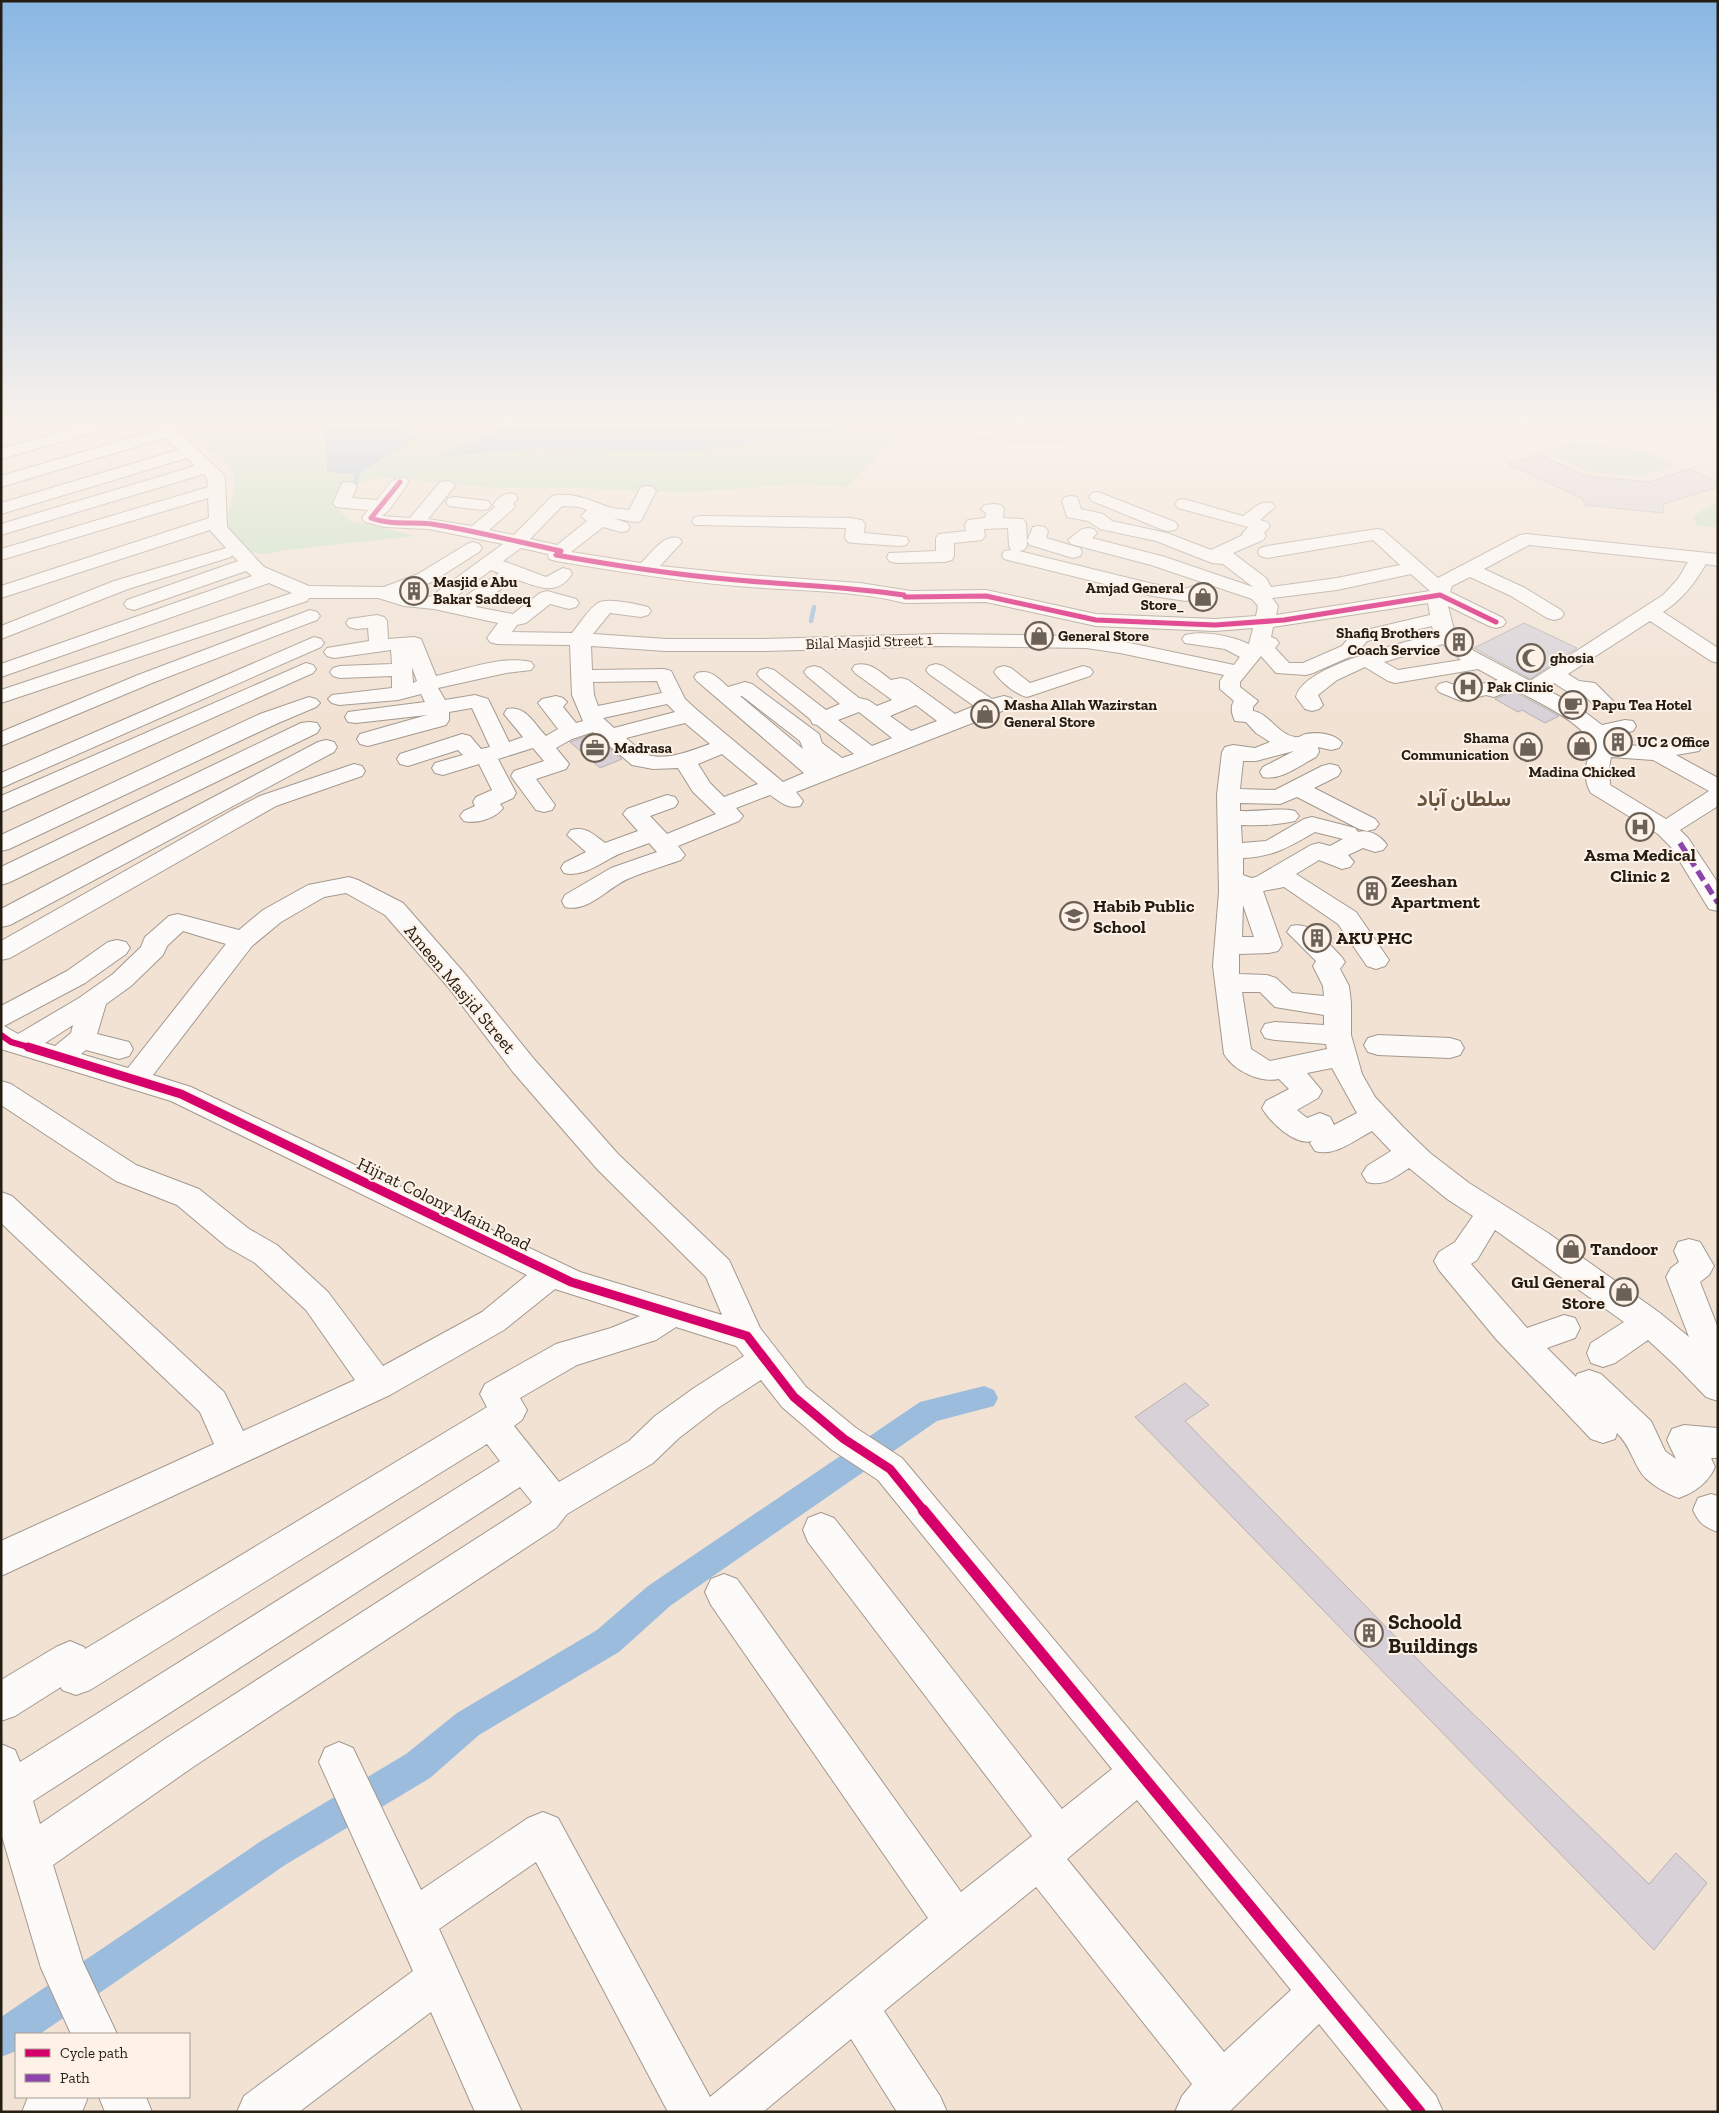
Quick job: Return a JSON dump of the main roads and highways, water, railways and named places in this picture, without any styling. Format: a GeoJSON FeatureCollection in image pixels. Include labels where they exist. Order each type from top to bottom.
{"type":"FeatureCollection","features":[{"type":"Feature","properties":{"kind":"waterway"},"geometry":{"type":"LineString","coordinates":[[811,621],[814,607]]}},
{"type":"Feature","properties":{"kind":"waterway"},"geometry":{"type":"LineString","coordinates":[[1,2039],[273,1853],[418,1766],[468,1724],[608,1641],[659,1596],[930,1411],[984,1398]]}},
{"type":"Feature","properties":{"kind":"place","name":"Masjid e Abu Bakar Saddeeq"},"geometry":{"type":"Point","coordinates":[414,591]}},
{"type":"Feature","properties":{"kind":"place","name":"Amjad General Store_"},"geometry":{"type":"Point","coordinates":[1203,597]}},
{"type":"Feature","properties":{"kind":"place","name":"General Store"},"geometry":{"type":"Point","coordinates":[1039,636]}},
{"type":"Feature","properties":{"kind":"place","name":"Shafiq Brothers Coach Service"},"geometry":{"type":"Point","coordinates":[1459,642]}},
{"type":"Feature","properties":{"kind":"place","name":"ghosia"},"geometry":{"type":"Point","coordinates":[1531,658]}},
{"type":"Feature","properties":{"kind":"place","name":"Pak Clinic"},"geometry":{"type":"Point","coordinates":[1468,687]}},
{"type":"Feature","properties":{"kind":"place","name":"Papu Tea Hotel"},"geometry":{"type":"Point","coordinates":[1573,705]}},
{"type":"Feature","properties":{"kind":"place","name":"Masha Allah Wazirstan General Store"},"geometry":{"type":"Point","coordinates":[985,714]}},
{"type":"Feature","properties":{"kind":"place","name":"UC 2 Office"},"geometry":{"type":"Point","coordinates":[1618,742]}},
{"type":"Feature","properties":{"kind":"place","name":"Madina Chicked"},"geometry":{"type":"Point","coordinates":[1582,746]}},
{"type":"Feature","properties":{"kind":"place","name":"Shama Communication"},"geometry":{"type":"Point","coordinates":[1528,747]}},
{"type":"Feature","properties":{"kind":"place","name":"Madrasa"},"geometry":{"type":"Point","coordinates":[595,748]}},
{"type":"Feature","properties":{"kind":"place","name":"Asma Medical Clinic 2"},"geometry":{"type":"Point","coordinates":[1640,827]}},
{"type":"Feature","properties":{"kind":"place","name":"Zeeshan Apartment"},"geometry":{"type":"Point","coordinates":[1372,891]}},
{"type":"Feature","properties":{"kind":"place","name":"Habib Public School"},"geometry":{"type":"Point","coordinates":[1074,916]}},
{"type":"Feature","properties":{"kind":"place","name":"AKU PHC"},"geometry":{"type":"Point","coordinates":[1317,938]}},
{"type":"Feature","properties":{"kind":"place","name":"Tandoor"},"geometry":{"type":"Point","coordinates":[1571,1249]}},
{"type":"Feature","properties":{"kind":"place","name":"Gul General Store"},"geometry":{"type":"Point","coordinates":[1624,1292]}},
{"type":"Feature","properties":{"kind":"place","name":"Schoold Buildings"},"geometry":{"type":"Point","coordinates":[1369,1633]}},
{"type":"Feature","properties":{"kind":"district","name":"سلطان آباد"},"geometry":{"type":"Point","coordinates":[1464,798]}}]}
